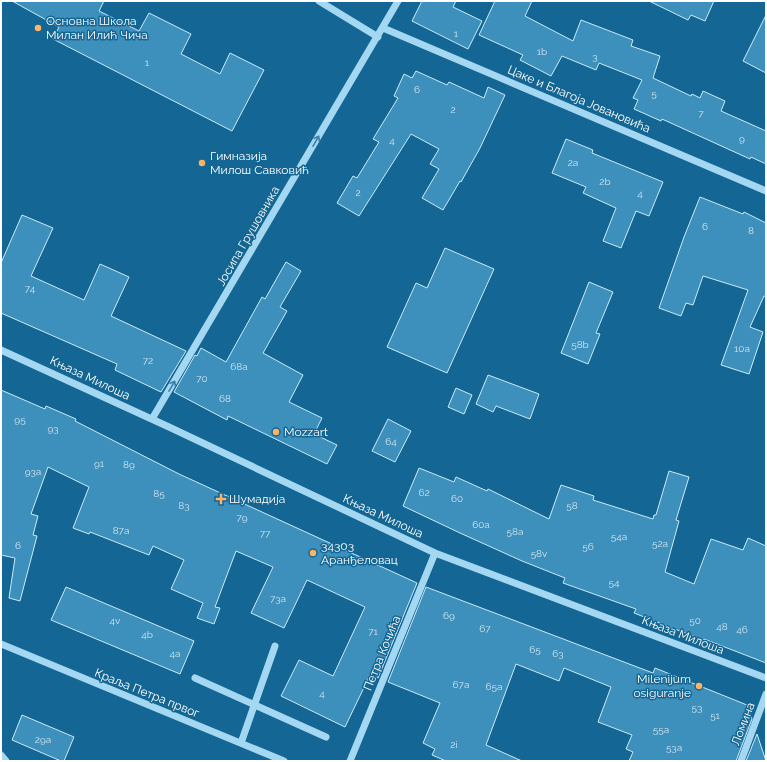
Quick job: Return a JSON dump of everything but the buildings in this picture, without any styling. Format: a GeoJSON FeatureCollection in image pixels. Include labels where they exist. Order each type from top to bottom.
{"type":"FeatureCollection","features":[{"type":"Feature","properties":{"kind":"street"},"geometry":{"type":"LineString","coordinates":[[319,1],[378,37]]}},
{"type":"Feature","properties":{"kind":"street","name":"Јосипа Грушовника"},"geometry":{"type":"LineString","coordinates":[[152,419],[398,1]]}},
{"type":"Feature","properties":{"kind":"street","name":"Цаке и Благоја Јовановића"},"geometry":{"type":"LineString","coordinates":[[383,28],[766,191]]}},
{"type":"Feature","properties":{"kind":"street","name":"Књаза Милоша"},"geometry":{"type":"LineString","coordinates":[[1,350],[152,419],[435,553],[766,678]]}},
{"type":"Feature","properties":{"kind":"street","name":"Петра Кочића"},"geometry":{"type":"LineString","coordinates":[[350,761],[435,553]]}},
{"type":"Feature","properties":{"kind":"street","name":"Краља Петра првог"},"geometry":{"type":"LineString","coordinates":[[1,644],[284,761]]}},
{"type":"Feature","properties":{"kind":"street"},"geometry":{"type":"LineString","coordinates":[[241,743],[275,646]]}},
{"type":"Feature","properties":{"kind":"street"},"geometry":{"type":"LineString","coordinates":[[195,678],[326,737]]}},
{"type":"Feature","properties":{"kind":"street","name":"Ломина"},"geometry":{"type":"LineString","coordinates":[[741,761],[766,694]]}},
{"type":"Feature","properties":{"kind":"street"},"geometry":{"type":"LineString","coordinates":[[1,755],[6,761]]}},
{"type":"Feature","properties":{"kind":"place","name":"Основна Школа Милан Илић Чича"},"geometry":{"type":"Point","coordinates":[38,28]}},
{"type":"Feature","properties":{"kind":"place","name":"Гимназија Милош Савковић"},"geometry":{"type":"Point","coordinates":[202,163]}},
{"type":"Feature","properties":{"kind":"place","name":"Mozzart"},"geometry":{"type":"Point","coordinates":[276,432]}},
{"type":"Feature","properties":{"kind":"place","name":"Шумадија"},"geometry":{"type":"Point","coordinates":[221,499]}},
{"type":"Feature","properties":{"kind":"place","name":"34303 Аранђеловац"},"geometry":{"type":"Point","coordinates":[313,553]}},
{"type":"Feature","properties":{"kind":"place","name":"Milenijum osiguranje"},"geometry":{"type":"Point","coordinates":[699,686]}}]}
